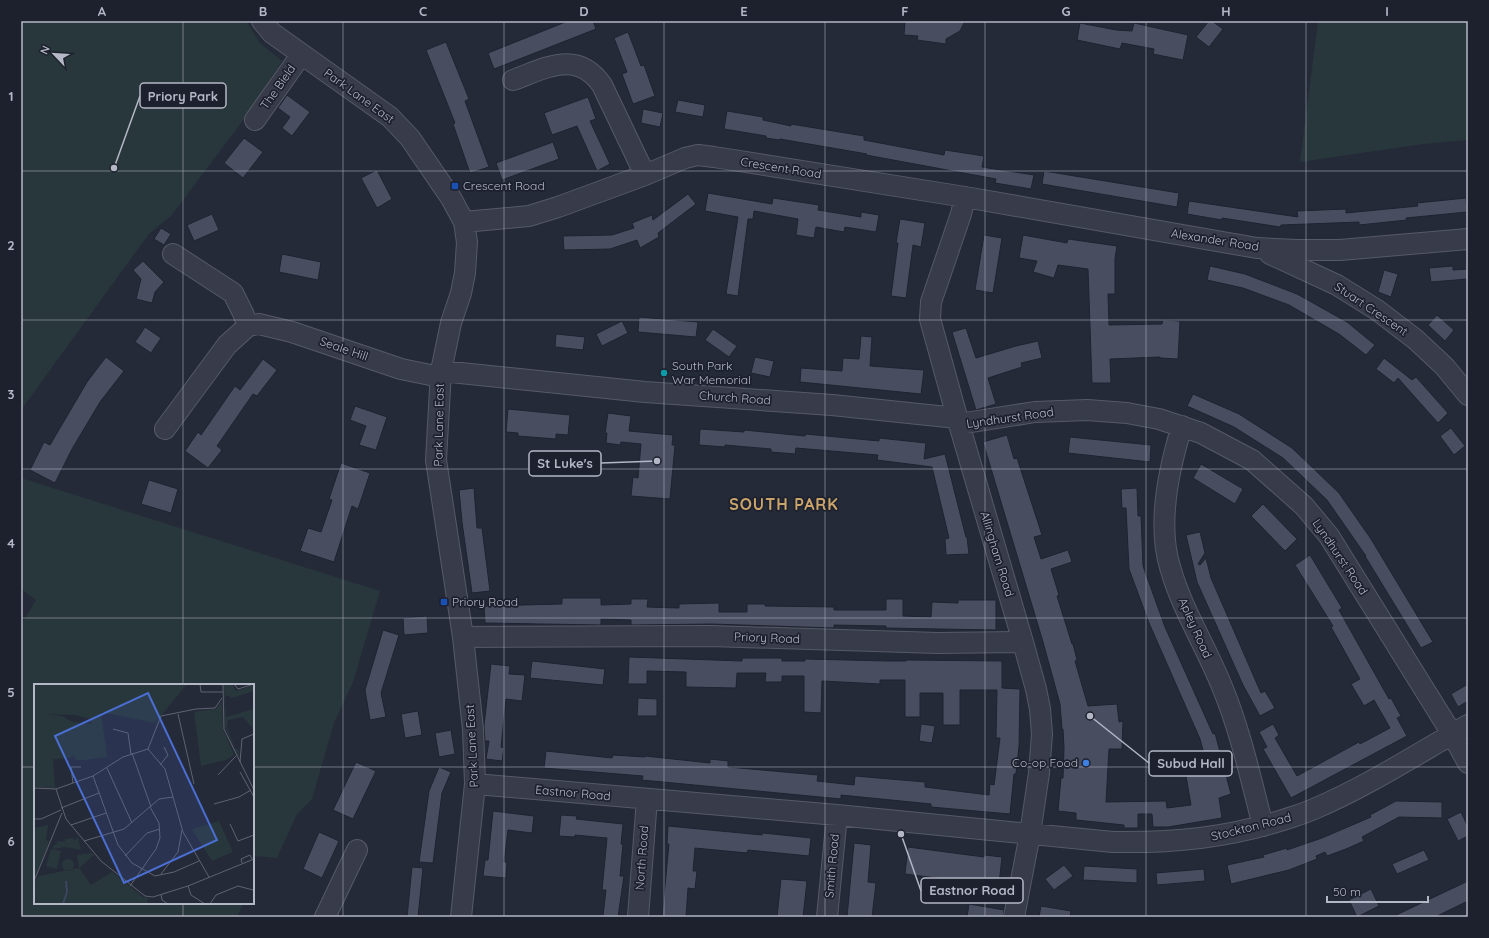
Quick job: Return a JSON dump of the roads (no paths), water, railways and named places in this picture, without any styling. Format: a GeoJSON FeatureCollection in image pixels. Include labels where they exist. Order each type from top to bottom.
{"type":"FeatureCollection","features":[{"type":"Feature","properties":{"kind":"street","name":"Park Lane East"},"geometry":{"type":"LineString","coordinates":[[262,21],[272,33],[301,55],[390,117],[410,138],[451,198],[464,222],[467,242],[465,273],[461,293],[451,323],[441,374],[436,460],[463,637],[473,729],[475,784],[461,917]]}},
{"type":"Feature","properties":{"kind":"street","name":"The Bield"},"geometry":{"type":"LineString","coordinates":[[255,120],[301,55]]}},
{"type":"Feature","properties":{"kind":"street"},"geometry":{"type":"LineString","coordinates":[[513,80],[554,65],[563,64],[583,68],[596,76],[602,85],[645,175]]}},
{"type":"Feature","properties":{"kind":"street","name":"Crescent Road"},"geometry":{"type":"LineString","coordinates":[[464,222],[529,216],[645,175],[671,163],[698,155],[714,156],[965,197]]}},
{"type":"Feature","properties":{"kind":"street","name":"Alexander Road"},"geometry":{"type":"LineString","coordinates":[[965,197],[1257,248],[1340,250],[1468,238]]}},
{"type":"Feature","properties":{"kind":"street","name":"Allingham Road"},"geometry":{"type":"LineString","coordinates":[[965,197],[961,214],[931,302],[930,319],[958,421],[1023,642],[1038,696],[1040,709],[1042,734],[1039,773],[1030,834],[1014,917]]}},
{"type":"Feature","properties":{"kind":"street","name":"Stuart Crescent"},"geometry":{"type":"LineString","coordinates":[[1257,248],[1337,285],[1377,310],[1415,339],[1444,366],[1468,395]]}},
{"type":"Feature","properties":{"kind":"street"},"geometry":{"type":"LineString","coordinates":[[1337,285],[1336,270],[1340,250]]}},
{"type":"Feature","properties":{"kind":"street"},"geometry":{"type":"LineString","coordinates":[[165,428],[227,345],[248,326],[243,313],[232,294],[173,254]]}},
{"type":"Feature","properties":{"kind":"street","name":"Seale Hill"},"geometry":{"type":"LineString","coordinates":[[248,326],[259,324],[284,330],[401,369],[441,374]]}},
{"type":"Feature","properties":{"kind":"street","name":"Church Road"},"geometry":{"type":"LineString","coordinates":[[441,374],[645,392],[832,405],[958,421]]}},
{"type":"Feature","properties":{"kind":"street","name":"Lyndhurst Road"},"geometry":{"type":"LineString","coordinates":[[958,421],[1035,412],[1087,410],[1127,414],[1160,419],[1182,426],[1226,446],[1252,460],[1304,506],[1329,536],[1460,730],[1468,763]]}},
{"type":"Feature","properties":{"kind":"street","name":"Apley Road"},"geometry":{"type":"LineString","coordinates":[[1182,426],[1175,449],[1169,481],[1166,507],[1166,550],[1170,567],[1179,591],[1223,688],[1239,733],[1263,826]]}},
{"type":"Feature","properties":{"kind":"street","name":"Priory Road"},"geometry":{"type":"LineString","coordinates":[[463,637],[711,636],[938,643],[1023,642]]}},
{"type":"Feature","properties":{"kind":"street","name":"Stockton Road"},"geometry":{"type":"LineString","coordinates":[[1030,834],[1113,842],[1152,843],[1218,836],[1263,826],[1313,810],[1355,791],[1460,730]]}},
{"type":"Feature","properties":{"kind":"street","name":"Eastnor Road"},"geometry":{"type":"LineString","coordinates":[[475,784],[837,815],[1030,834]]}},
{"type":"Feature","properties":{"kind":"street","name":"North Road"},"geometry":{"type":"LineString","coordinates":[[638,917],[647,799]]}},
{"type":"Feature","properties":{"kind":"street","name":"Smith Road"},"geometry":{"type":"LineString","coordinates":[[827,917],[837,815]]}},
{"type":"Feature","properties":{"kind":"street"},"geometry":{"type":"LineString","coordinates":[[325,917],[357,850]]}},
{"type":"Feature","properties":{"kind":"place","name":"Priory Park"},"geometry":{"type":"Point","coordinates":[114,168]}},
{"type":"Feature","properties":{"kind":"place","name":"Crescent Road"},"geometry":{"type":"Point","coordinates":[455,186]}},
{"type":"Feature","properties":{"kind":"place","name":"South Park War Memorial"},"geometry":{"type":"Point","coordinates":[664,373]}},
{"type":"Feature","properties":{"kind":"place","name":"St Luke's"},"geometry":{"type":"Point","coordinates":[657,461]}},
{"type":"Feature","properties":{"kind":"place","name":"Priory Road"},"geometry":{"type":"Point","coordinates":[444,602]}},
{"type":"Feature","properties":{"kind":"place","name":"Subud Hall"},"geometry":{"type":"Point","coordinates":[1090,716]}},
{"type":"Feature","properties":{"kind":"place","name":"Co-op Food"},"geometry":{"type":"Point","coordinates":[1086,763]}},
{"type":"Feature","properties":{"kind":"place","name":"Eastnor Road"},"geometry":{"type":"Point","coordinates":[901,834]}},
{"type":"Feature","properties":{"kind":"district","name":"SOUTH PARK"},"geometry":{"type":"Point","coordinates":[784,504]}}]}
